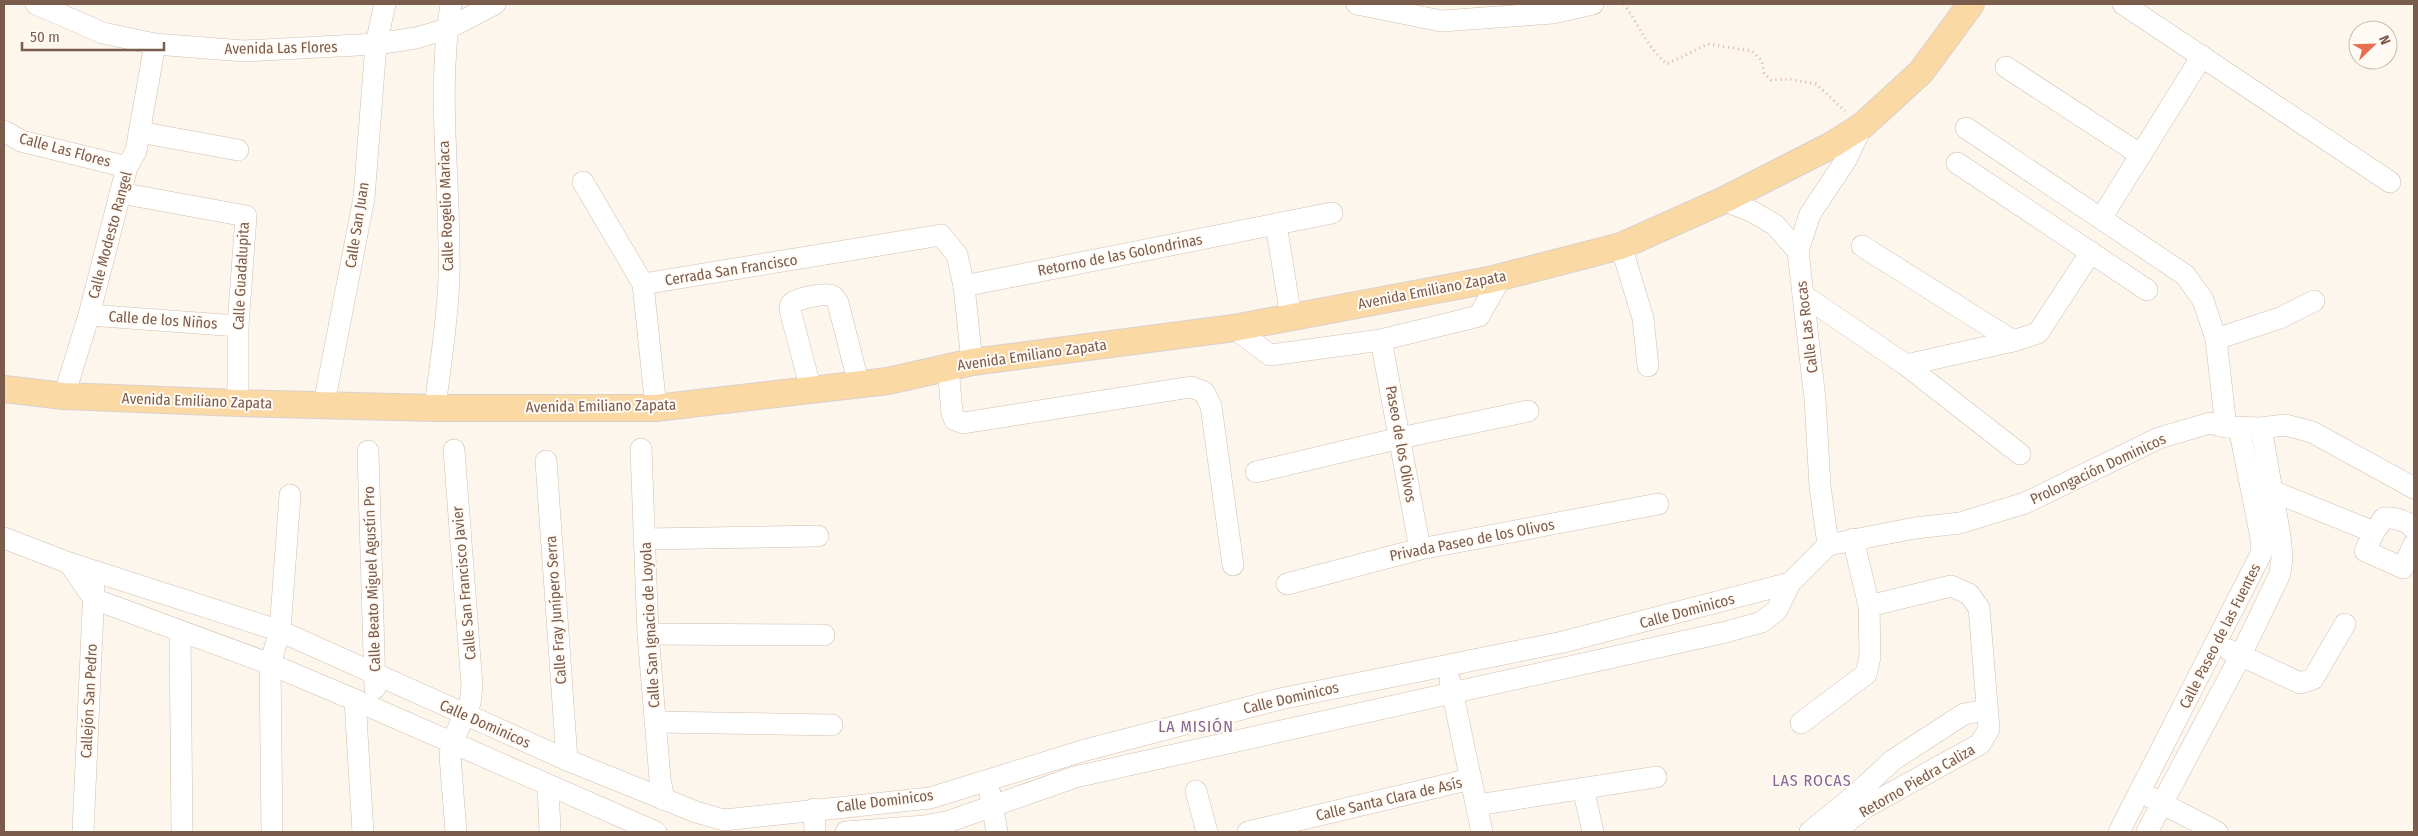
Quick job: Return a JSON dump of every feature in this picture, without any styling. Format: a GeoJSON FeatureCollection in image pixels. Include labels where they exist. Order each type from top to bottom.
{"type":"FeatureCollection","features":[{"type":"Feature","properties":{"kind":"main road","name":"Avenida Emiliano Zapata"},"geometry":{"type":"LineString","coordinates":[[4,389],[64,396],[238,403],[435,408],[656,408],[888,381],[960,365],[1234,328],[1501,277],[1621,246],[1724,200],[1830,146],[1862,126],[1921,72],[1971,4]]}},
{"type":"Feature","properties":{"kind":"street","name":"Avenida Las Flores"},"geometry":{"type":"LineString","coordinates":[[36,4],[103,34],[155,44],[244,52],[376,44],[416,38],[446,28],[495,4]]}},
{"type":"Feature","properties":{"kind":"street","name":"Calle San Juan"},"geometry":{"type":"LineString","coordinates":[[324,404],[364,198],[376,44],[385,4]]}},
{"type":"Feature","properties":{"kind":"street","name":"Calle Rogelio Mariaca"},"geometry":{"type":"LineString","coordinates":[[435,408],[449,277],[443,112],[446,28],[451,4]]}},
{"type":"Feature","properties":{"kind":"street"},"geometry":{"type":"LineString","coordinates":[[1357,4],[1437,12],[1553,13],[1593,4]]}},
{"type":"Feature","properties":{"kind":"street"},"geometry":{"type":"LineString","coordinates":[[2123,4],[2390,182]]}},
{"type":"Feature","properties":{"kind":"street","name":"Calle Modesto Rangel"},"geometry":{"type":"LineString","coordinates":[[64,396],[89,315],[127,167],[136,151],[155,44]]}},
{"type":"Feature","properties":{"kind":"street"},"geometry":{"type":"LineString","coordinates":[[2102,217],[2202,56]]}},
{"type":"Feature","properties":{"kind":"street"},"geometry":{"type":"LineString","coordinates":[[2006,67],[2140,155]]}},
{"type":"Feature","properties":{"kind":"street","name":"Calle Las Rocas"},"geometry":{"type":"LineString","coordinates":[[1828,545],[1820,486],[1815,399],[1798,251],[1810,214],[1846,160],[1862,126]]}},
{"type":"Feature","properties":{"kind":"street","name":"Calle Paseo de las Fuentes"},"geometry":{"type":"LineString","coordinates":[[1966,128],[2102,217],[2185,275],[2203,300],[2216,339],[2233,427],[2262,492]]}},
{"type":"Feature","properties":{"kind":"street","name":"Calle Las Flores"},"geometry":{"type":"LineString","coordinates":[[4,132],[21,141],[127,167]]}},
{"type":"Feature","properties":{"kind":"street"},"geometry":{"type":"LineString","coordinates":[[139,132],[238,150]]}},
{"type":"Feature","properties":{"kind":"street"},"geometry":{"type":"LineString","coordinates":[[1957,163],[2147,290]]}},
{"type":"Feature","properties":{"kind":"street"},"geometry":{"type":"LineString","coordinates":[[582,182],[643,284]]}},
{"type":"Feature","properties":{"kind":"street","name":"Calle Guadalupita"},"geometry":{"type":"LineString","coordinates":[[120,193],[246,216],[238,326],[238,403]]}},
{"type":"Feature","properties":{"kind":"street"},"geometry":{"type":"LineString","coordinates":[[1724,200],[1753,212],[1775,225],[1798,251]]}},
{"type":"Feature","properties":{"kind":"street","name":"Retorno de las Golondrinas"},"geometry":{"type":"LineString","coordinates":[[964,286],[1332,213]]}},
{"type":"Feature","properties":{"kind":"street"},"geometry":{"type":"LineString","coordinates":[[1276,224],[1291,317]]}},
{"type":"Feature","properties":{"kind":"street","name":"Cerrada San Francisco"},"geometry":{"type":"LineString","coordinates":[[656,408],[643,284],[941,235],[956,255],[964,286]]}},
{"type":"Feature","properties":{"kind":"street"},"geometry":{"type":"LineString","coordinates":[[1621,246],[1642,318],[1648,366]]}},
{"type":"Feature","properties":{"kind":"street"},"geometry":{"type":"LineString","coordinates":[[1862,246],[2013,341]]}},
{"type":"Feature","properties":{"kind":"street"},"geometry":{"type":"LineString","coordinates":[[1906,366],[2013,341],[2038,333],[2091,252]]}},
{"type":"Feature","properties":{"kind":"street"},"geometry":{"type":"LineString","coordinates":[[1234,328],[1270,355],[1381,340],[1479,316],[1501,277]]}},
{"type":"Feature","properties":{"kind":"street"},"geometry":{"type":"LineString","coordinates":[[964,286],[960,365],[952,413],[955,420],[963,423],[1191,387],[1204,392],[1211,406],[1233,565]]}},
{"type":"Feature","properties":{"kind":"street"},"geometry":{"type":"LineString","coordinates":[[811,390],[790,310],[791,304],[796,300],[829,295],[835,297],[838,303],[859,385]]}},
{"type":"Feature","properties":{"kind":"street"},"geometry":{"type":"LineString","coordinates":[[1803,295],[1906,366],[2020,454]]}},
{"type":"Feature","properties":{"kind":"street"},"geometry":{"type":"LineString","coordinates":[[2216,339],[2280,318],[2314,301]]}},
{"type":"Feature","properties":{"kind":"street","name":"Calle de los Niños"},"geometry":{"type":"LineString","coordinates":[[89,315],[238,326]]}},
{"type":"Feature","properties":{"kind":"street","name":"Paseo de los Olivos"},"geometry":{"type":"LineString","coordinates":[[1381,340],[1420,549]]}},
{"type":"Feature","properties":{"kind":"street"},"geometry":{"type":"LineString","coordinates":[[1256,472],[1400,438],[1528,412]]}},
{"type":"Feature","properties":{"kind":"street","name":"Prolongación Dominicos"},"geometry":{"type":"LineString","coordinates":[[1828,545],[1853,539],[1960,523],[2025,503],[2160,438],[2210,423],[2233,427],[2261,428],[2285,425],[2312,432],[2414,488]]}},
{"type":"Feature","properties":{"kind":"street","name":"Calle Paseo de las Fuentes"},"geometry":{"type":"LineString","coordinates":[[2147,832],[2240,657],[2280,574],[2282,557],[2271,537],[2262,492],[2261,428]]}},
{"type":"Feature","properties":{"kind":"street","name":"Calle San Ignacio de Loyola"},"geometry":{"type":"LineString","coordinates":[[641,449],[646,539],[648,634],[660,779],[664,800]]}},
{"type":"Feature","properties":{"kind":"street","name":"Calle San Francisco Javier"},"geometry":{"type":"LineString","coordinates":[[452,742],[466,716],[472,686],[454,450]]}},
{"type":"Feature","properties":{"kind":"street","name":"Calle Beato Miguel Agustín Pro"},"geometry":{"type":"LineString","coordinates":[[362,832],[364,704],[376,676],[368,451]]}},
{"type":"Feature","properties":{"kind":"street","name":"Calle Fray Junípero Serra"},"geometry":{"type":"LineString","coordinates":[[546,461],[567,760]]}},
{"type":"Feature","properties":{"kind":"street"},"geometry":{"type":"LineString","coordinates":[[2262,492],[2374,532]]}},
{"type":"Feature","properties":{"kind":"street"},"geometry":{"type":"LineString","coordinates":[[272,832],[270,664],[280,631],[290,495]]}},
{"type":"Feature","properties":{"kind":"street","name":"Privada Paseo de los Olivos"},"geometry":{"type":"LineString","coordinates":[[1288,584],[1420,549],[1658,504]]}},
{"type":"Feature","properties":{"kind":"street"},"geometry":{"type":"LineString","coordinates":[[2414,529],[2412,526],[2392,517],[2384,518],[2374,532],[2365,551],[2403,568],[2414,544]]}},
{"type":"Feature","properties":{"kind":"street"},"geometry":{"type":"LineString","coordinates":[[646,539],[818,536]]}},
{"type":"Feature","properties":{"kind":"street","name":"Calle Paseo de las Fuentes"},"geometry":{"type":"LineString","coordinates":[[2119,832],[2271,537]]}},
{"type":"Feature","properties":{"kind":"street","name":"Calle Dominicos"},"geometry":{"type":"LineString","coordinates":[[4,538],[69,563],[93,569],[280,631],[376,676],[567,760],[664,800],[724,820],[930,798],[987,779],[1280,699],[1564,642],[1790,583]]}},
{"type":"Feature","properties":{"kind":"street"},"geometry":{"type":"LineString","coordinates":[[1801,723],[1866,674],[1870,657],[1869,606],[1853,539]]}},
{"type":"Feature","properties":{"kind":"street","name":"Calle Dominicos"},"geometry":{"type":"LineString","coordinates":[[846,832],[905,830],[950,821],[1075,777],[1726,632],[1762,622],[1777,610],[1790,583],[1828,545]]}},
{"type":"Feature","properties":{"kind":"street"},"geometry":{"type":"LineString","coordinates":[[69,563],[94,599]]}},
{"type":"Feature","properties":{"kind":"street","name":"Callejón San Pedro"},"geometry":{"type":"LineString","coordinates":[[83,832],[94,599],[93,569]]}},
{"type":"Feature","properties":{"kind":"street","name":"Retorno Piedra Caliza"},"geometry":{"type":"LineString","coordinates":[[1810,832],[1837,831],[1866,807],[1980,744],[1989,729],[1979,608],[1969,594],[1951,586],[1869,606]]}},
{"type":"Feature","properties":{"kind":"street","name":"Calle Dominicos"},"geometry":{"type":"LineString","coordinates":[[94,599],[270,664],[548,785],[634,828],[656,832]]}},
{"type":"Feature","properties":{"kind":"street"},"geometry":{"type":"LineString","coordinates":[[2218,643],[2240,657],[2300,683],[2313,678],[2345,624]]}},
{"type":"Feature","properties":{"kind":"street"},"geometry":{"type":"LineString","coordinates":[[180,631],[182,832]]}},
{"type":"Feature","properties":{"kind":"street"},"geometry":{"type":"LineString","coordinates":[[648,634],[824,635]]}},
{"type":"Feature","properties":{"kind":"street"},"geometry":{"type":"LineString","coordinates":[[1447,665],[1482,832]]}},
{"type":"Feature","properties":{"kind":"street"},"geometry":{"type":"LineString","coordinates":[[1810,832],[1894,760],[1964,714],[1987,710]]}},
{"type":"Feature","properties":{"kind":"street"},"geometry":{"type":"LineString","coordinates":[[655,722],[832,726]]}},
{"type":"Feature","properties":{"kind":"street"},"geometry":{"type":"LineString","coordinates":[[1180,725],[1188,751]]}},
{"type":"Feature","properties":{"kind":"street"},"geometry":{"type":"LineString","coordinates":[[452,742],[450,756],[456,832]]}},
{"type":"Feature","properties":{"kind":"street"},"geometry":{"type":"LineString","coordinates":[[1477,805],[1656,777]]}},
{"type":"Feature","properties":{"kind":"street"},"geometry":{"type":"LineString","coordinates":[[987,779],[996,832]]}},
{"type":"Feature","properties":{"kind":"street","name":"Calle Santa Clara de Asís"},"geometry":{"type":"LineString","coordinates":[[1248,832],[1471,779]]}},
{"type":"Feature","properties":{"kind":"street"},"geometry":{"type":"LineString","coordinates":[[548,785],[550,832]]}},
{"type":"Feature","properties":{"kind":"street"},"geometry":{"type":"LineString","coordinates":[[1583,788],[1593,832]]}},
{"type":"Feature","properties":{"kind":"street"},"geometry":{"type":"LineString","coordinates":[[1196,791],[1207,832]]}},
{"type":"Feature","properties":{"kind":"street"},"geometry":{"type":"LineString","coordinates":[[2141,792],[2217,832]]}},
{"type":"Feature","properties":{"kind":"street"},"geometry":{"type":"LineString","coordinates":[[903,800],[905,830]]}},
{"type":"Feature","properties":{"kind":"street"},"geometry":{"type":"LineString","coordinates":[[814,809],[815,832]]}},
{"type":"Feature","properties":{"kind":"path"},"geometry":{"type":"LineString","coordinates":[[1624,4],[1641,28],[1649,46],[1667,64],[1708,44],[1752,51],[1762,61],[1764,73],[1771,80],[1790,78],[1816,84],[1862,126]]}},
{"type":"Feature","properties":{"kind":"district","name":"LA MISIÓN"},"geometry":{"type":"Point","coordinates":[1196,726]}},
{"type":"Feature","properties":{"kind":"district","name":"LAS ROCAS"},"geometry":{"type":"Point","coordinates":[1812,780]}}]}
